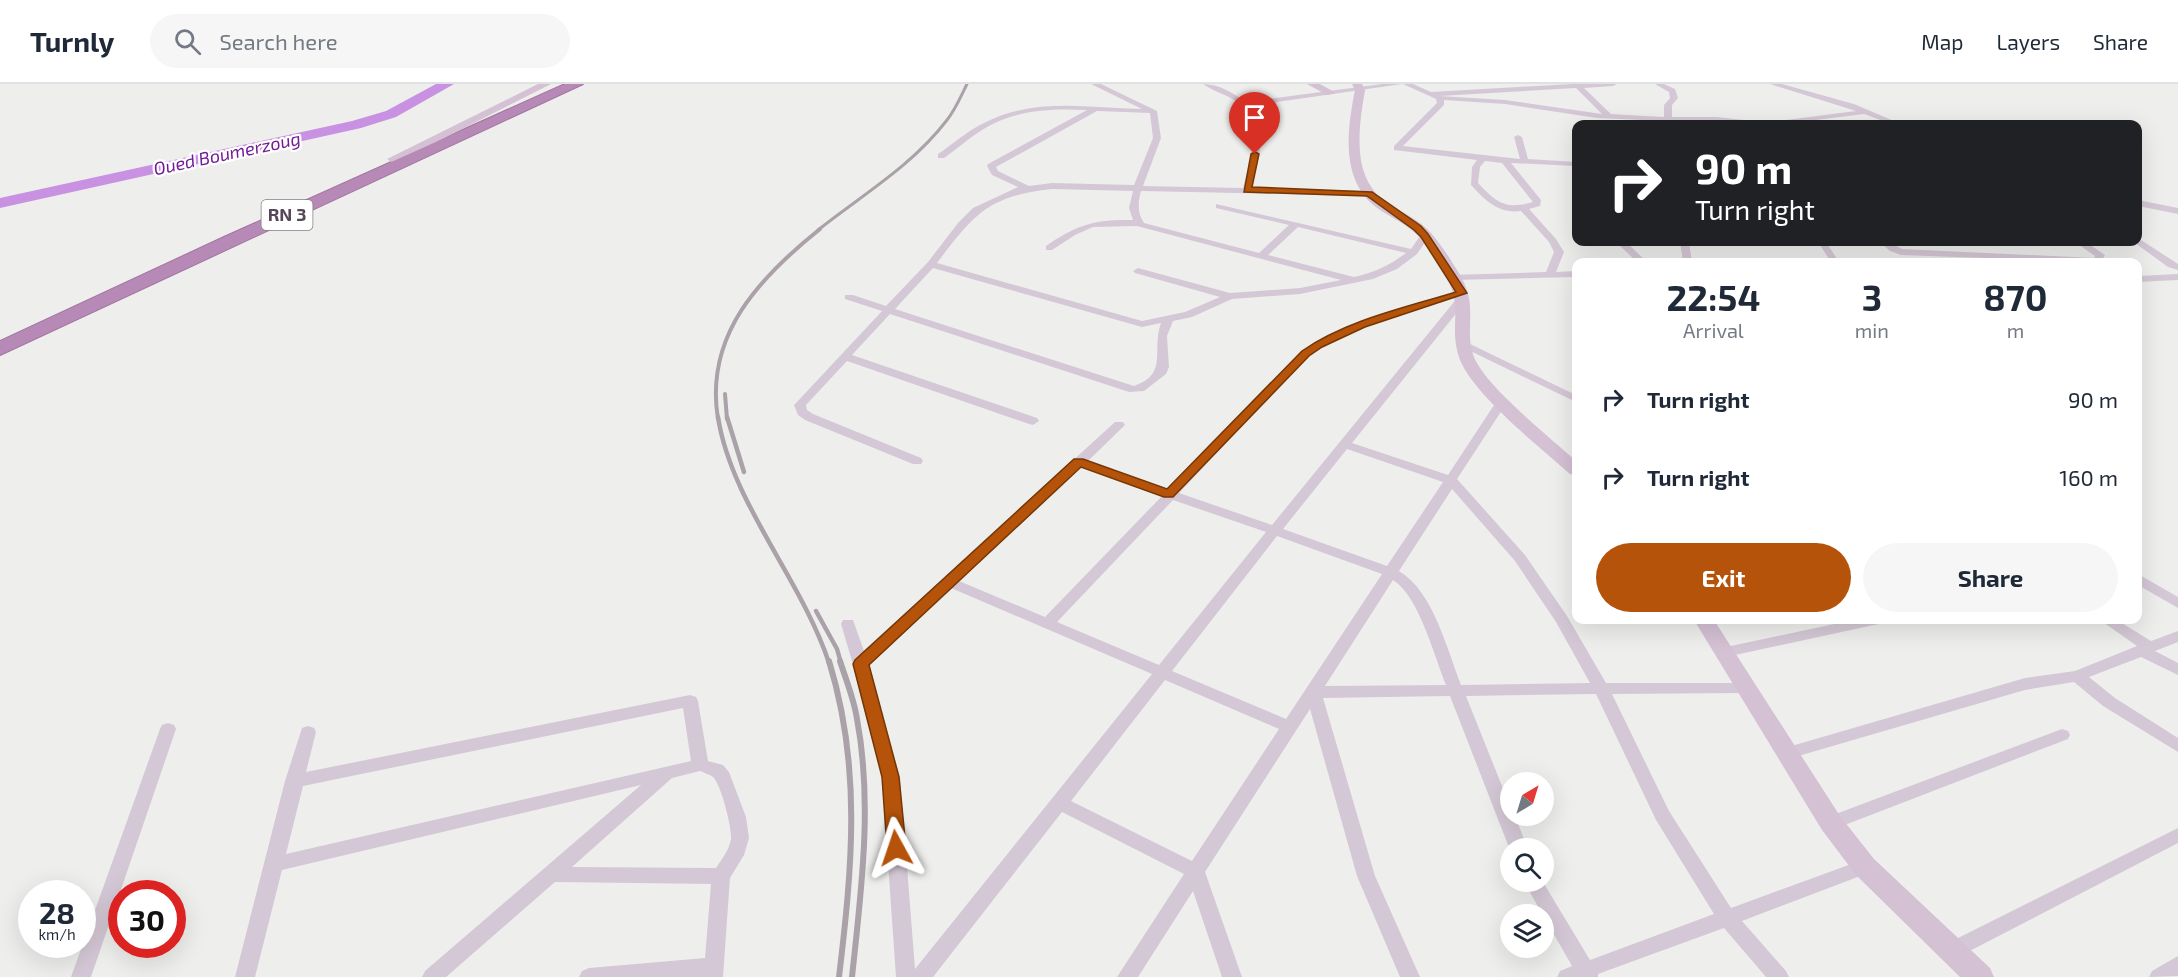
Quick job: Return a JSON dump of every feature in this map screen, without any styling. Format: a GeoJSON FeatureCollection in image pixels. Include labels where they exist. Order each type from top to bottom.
{"type":"FeatureCollection","features":[{"type":"Feature","properties":{"kind":"highway","name":"RN 3"},"geometry":{"type":"LineString","coordinates":[[0,338],[562,84]]}},
{"type":"Feature","properties":{"kind":"highway","name":"RN 3"},"geometry":{"type":"LineString","coordinates":[[0,349],[375,174],[576,84]]}},
{"type":"Feature","properties":{"kind":"street"},"geometry":{"type":"LineString","coordinates":[[393,159],[546,84]]}},
{"type":"Feature","properties":{"kind":"street"},"geometry":{"type":"LineString","coordinates":[[1095,84],[1152,111]]}},
{"type":"Feature","properties":{"kind":"street"},"geometry":{"type":"LineString","coordinates":[[1207,84],[1234,96],[1253,112],[1256,129],[1255,154],[1247,190]]}},
{"type":"Feature","properties":{"kind":"street"},"geometry":{"type":"LineString","coordinates":[[1312,84],[1331,93]]}},
{"type":"Feature","properties":{"kind":"street"},"geometry":{"type":"LineString","coordinates":[[1245,104],[1331,93],[1358,87],[1398,84]]}},
{"type":"Feature","properties":{"kind":"street"},"geometry":{"type":"LineString","coordinates":[[1407,84],[1439,98],[1504,102],[1570,113],[1649,120]]}},
{"type":"Feature","properties":{"kind":"street"},"geometry":{"type":"LineString","coordinates":[[1520,84],[1530,88],[1546,101],[1546,109]]}},
{"type":"Feature","properties":{"kind":"street"},"geometry":{"type":"LineString","coordinates":[[1429,94],[1613,84]]}},
{"type":"Feature","properties":{"kind":"street"},"geometry":{"type":"LineString","coordinates":[[1659,84],[1672,91],[1674,98],[1668,105],[1670,120]]}},
{"type":"Feature","properties":{"kind":"street"},"geometry":{"type":"LineString","coordinates":[[1774,84],[1868,111],[1887,120]]}},
{"type":"Feature","properties":{"kind":"street"},"geometry":{"type":"LineString","coordinates":[[1578,85],[1608,116]]}},
{"type":"Feature","properties":{"kind":"street"},"geometry":{"type":"LineString","coordinates":[[1358,87],[1354,134],[1361,181],[1369,194],[1418,228],[1453,277],[1462,296],[1466,356],[1472,369],[1502,401],[1572,466]]}},
{"type":"Feature","properties":{"kind":"street"},"geometry":{"type":"LineString","coordinates":[[1439,98],[1441,103],[1437,109],[1410,132],[1397,147],[1483,158],[1572,164]]}},
{"type":"Feature","properties":{"kind":"street"},"geometry":{"type":"LineString","coordinates":[[941,156],[986,124],[1019,111],[1038,107],[1098,107],[1136,112],[1152,111]]}},
{"type":"Feature","properties":{"kind":"street"},"geometry":{"type":"LineString","coordinates":[[1026,188],[995,173],[991,165],[1098,107]]}},
{"type":"Feature","properties":{"kind":"street"},"geometry":{"type":"LineString","coordinates":[[1138,223],[1133,214],[1138,187],[1157,137],[1152,111]]}},
{"type":"Feature","properties":{"kind":"street"},"geometry":{"type":"LineString","coordinates":[[1800,120],[1868,111]]}},
{"type":"Feature","properties":{"kind":"street"},"geometry":{"type":"LineString","coordinates":[[1570,113],[1576,120]]}},
{"type":"Feature","properties":{"kind":"street"},"geometry":{"type":"LineString","coordinates":[[1701,120],[1726,120]]}},
{"type":"Feature","properties":{"kind":"street"},"geometry":{"type":"LineString","coordinates":[[1518,137],[1525,162]]}},
{"type":"Feature","properties":{"kind":"street"},"geometry":{"type":"LineString","coordinates":[[1483,158],[1476,167],[1474,183],[1497,207],[1522,207],[1539,203],[1505,160]]}},
{"type":"Feature","properties":{"kind":"street"},"geometry":{"type":"LineString","coordinates":[[916,461],[809,417],[802,412],[800,405],[931,264],[961,225],[976,210],[1005,194],[1026,188],[1052,186],[1369,194]]}},
{"type":"Feature","properties":{"kind":"street"},"geometry":{"type":"LineString","coordinates":[[2142,204],[2178,211]]}},
{"type":"Feature","properties":{"kind":"street"},"geometry":{"type":"LineString","coordinates":[[1219,206],[1414,252]]}},
{"type":"Feature","properties":{"kind":"street"},"geometry":{"type":"LineString","coordinates":[[1522,207],[1553,241],[1559,252],[1550,274]]}},
{"type":"Feature","properties":{"kind":"street"},"geometry":{"type":"LineString","coordinates":[[1048,248],[1084,225],[1095,222],[1138,223],[1147,228],[1355,281]]}},
{"type":"Feature","properties":{"kind":"street"},"geometry":{"type":"LineString","coordinates":[[1260,257],[1296,224]]}},
{"type":"Feature","properties":{"kind":"street"},"geometry":{"type":"LineString","coordinates":[[1138,271],[1230,296],[1300,291],[1355,281],[1394,267],[1414,252],[1425,236]]}},
{"type":"Feature","properties":{"kind":"street"},"geometry":{"type":"LineString","coordinates":[[2142,244],[2171,265],[2178,267]]}},
{"type":"Feature","properties":{"kind":"street"},"geometry":{"type":"LineString","coordinates":[[1626,246],[1638,258]]}},
{"type":"Feature","properties":{"kind":"street"},"geometry":{"type":"LineString","coordinates":[[1890,246],[1901,252],[2032,258]]}},
{"type":"Feature","properties":{"kind":"street"},"geometry":{"type":"LineString","coordinates":[[2086,246],[2100,255],[2098,258]]}},
{"type":"Feature","properties":{"kind":"street"},"geometry":{"type":"LineString","coordinates":[[931,264],[1142,324],[1188,315],[1230,296]]}},
{"type":"Feature","properties":{"kind":"street"},"geometry":{"type":"LineString","coordinates":[[1453,277],[1572,274]]}},
{"type":"Feature","properties":{"kind":"street"},"geometry":{"type":"LineString","coordinates":[[2142,279],[2178,277]]}},
{"type":"Feature","properties":{"kind":"street"},"geometry":{"type":"LineString","coordinates":[[921,977],[1462,296]]}},
{"type":"Feature","properties":{"kind":"street"},"geometry":{"type":"LineString","coordinates":[[1047,624],[1305,353],[1361,324],[1462,296]]}},
{"type":"Feature","properties":{"kind":"street"},"geometry":{"type":"LineString","coordinates":[[849,297],[1133,390],[1140,389],[1160,374],[1162,336],[1167,320]]}},
{"type":"Feature","properties":{"kind":"street"},"geometry":{"type":"LineString","coordinates":[[1466,345],[1572,397]]}},
{"type":"Feature","properties":{"kind":"street"},"geometry":{"type":"LineString","coordinates":[[844,356],[1033,421]]}},
{"type":"Feature","properties":{"kind":"street"},"geometry":{"type":"LineString","coordinates":[[1128,977],[1502,401]]}},
{"type":"Feature","properties":{"kind":"street"},"geometry":{"type":"LineString","coordinates":[[860,664],[1119,424]]}},
{"type":"Feature","properties":{"kind":"street"},"geometry":{"type":"LineString","coordinates":[[1344,444],[1451,480],[1520,558],[1562,620],[1601,688],[1662,815],[1727,918],[1779,977]]}},
{"type":"Feature","properties":{"kind":"street"},"geometry":{"type":"LineString","coordinates":[[1079,462],[1391,573],[1404,580],[1421,603],[1515,838]]}},
{"type":"Feature","properties":{"kind":"street"},"geometry":{"type":"LineString","coordinates":[[2142,581],[2178,603]]}},
{"type":"Feature","properties":{"kind":"street"},"geometry":{"type":"LineString","coordinates":[[949,582],[1290,727]]}},
{"type":"Feature","properties":{"kind":"street"},"geometry":{"type":"LineString","coordinates":[[848,624],[891,777],[906,977]]}},
{"type":"Feature","properties":{"kind":"street"},"geometry":{"type":"LineString","coordinates":[[1707,624],[1831,823],[1865,867],[1980,977]]}},
{"type":"Feature","properties":{"kind":"street"},"geometry":{"type":"LineString","coordinates":[[1725,652],[1855,624]]}},
{"type":"Feature","properties":{"kind":"street"},"geometry":{"type":"LineString","coordinates":[[2113,624],[2178,670]]}},
{"type":"Feature","properties":{"kind":"street"},"geometry":{"type":"LineString","coordinates":[[1788,753],[2025,684],[2077,676],[2178,636]]}},
{"type":"Feature","properties":{"kind":"street"},"geometry":{"type":"LineString","coordinates":[[2077,676],[2109,702],[2178,746]]}},
{"type":"Feature","properties":{"kind":"street"},"geometry":{"type":"LineString","coordinates":[[1313,692],[1748,687]]}},
{"type":"Feature","properties":{"kind":"street"},"geometry":{"type":"LineString","coordinates":[[1313,692],[1366,876],[1410,977]]}},
{"type":"Feature","properties":{"kind":"street"},"geometry":{"type":"LineString","coordinates":[[294,781],[690,701],[700,765]]}},
{"type":"Feature","properties":{"kind":"street"},"geometry":{"type":"LineString","coordinates":[[81,977],[168,729]]}},
{"type":"Feature","properties":{"kind":"street"},"geometry":{"type":"LineString","coordinates":[[245,977],[308,732]]}},
{"type":"Feature","properties":{"kind":"street"},"geometry":{"type":"LineString","coordinates":[[1831,823],[2062,735]]}},
{"type":"Feature","properties":{"kind":"street"},"geometry":{"type":"LineString","coordinates":[[274,864],[700,765],[717,770],[723,777],[737,817],[740,838],[735,855],[721,876],[713,971],[589,977]]}},
{"type":"Feature","properties":{"kind":"street"},"geometry":{"type":"LineString","coordinates":[[432,977],[668,772]]}},
{"type":"Feature","properties":{"kind":"street"},"geometry":{"type":"LineString","coordinates":[[1059,803],[1196,872],[1232,977]]}},
{"type":"Feature","properties":{"kind":"street"},"geometry":{"type":"LineString","coordinates":[[1953,950],[2178,835]]}},
{"type":"Feature","properties":{"kind":"street"},"geometry":{"type":"LineString","coordinates":[[1538,892],[1581,975],[1865,867]]}},
{"type":"Feature","properties":{"kind":"street"},"geometry":{"type":"LineString","coordinates":[[550,874],[721,876]]}},
{"type":"Feature","properties":{"kind":"street"},"geometry":{"type":"LineString","coordinates":[[2159,977],[2178,965]]}},
{"type":"Feature","properties":{"kind":"waterway","name":"Oued Boumerzoug"},"geometry":{"type":"LineString","coordinates":[[0,203],[356,125],[391,114],[447,84]]}},
{"type":"Feature","properties":{"kind":"railway"},"geometry":{"type":"LineString","coordinates":[[818,230],[918,152],[950,116],[967,84]]}},
{"type":"Feature","properties":{"kind":"railway"},"geometry":{"type":"LineString","coordinates":[[718,419],[716,389],[720,361],[728,335],[741,311],[758,288],[777,267],[820,229]]}},
{"type":"Feature","properties":{"kind":"railway"},"geometry":{"type":"LineString","coordinates":[[725,394],[727,419]]}},
{"type":"Feature","properties":{"kind":"railway"},"geometry":{"type":"LineString","coordinates":[[718,417],[725,449],[737,480],[802,602],[829,663]]}},
{"type":"Feature","properties":{"kind":"railway"},"geometry":{"type":"LineString","coordinates":[[727,417],[744,472]]}},
{"type":"Feature","properties":{"kind":"railway"},"geometry":{"type":"LineString","coordinates":[[816,611],[837,649],[841,663]]}},
{"type":"Feature","properties":{"kind":"railway"},"geometry":{"type":"LineString","coordinates":[[829,661],[846,740],[850,779],[848,897],[839,977]]}},
{"type":"Feature","properties":{"kind":"railway"},"geometry":{"type":"LineString","coordinates":[[840,661],[856,712],[864,783],[864,848],[852,977]]}},
{"type":"Feature","properties":{"kind":"route"},"geometry":{"type":"LineString","coordinates":[[896,848],[891,777],[860,664],[1079,462],[1169,494],[1305,353],[1361,324],[1462,293],[1418,228],[1369,194],[1247,190],[1255,154]]}}]}
